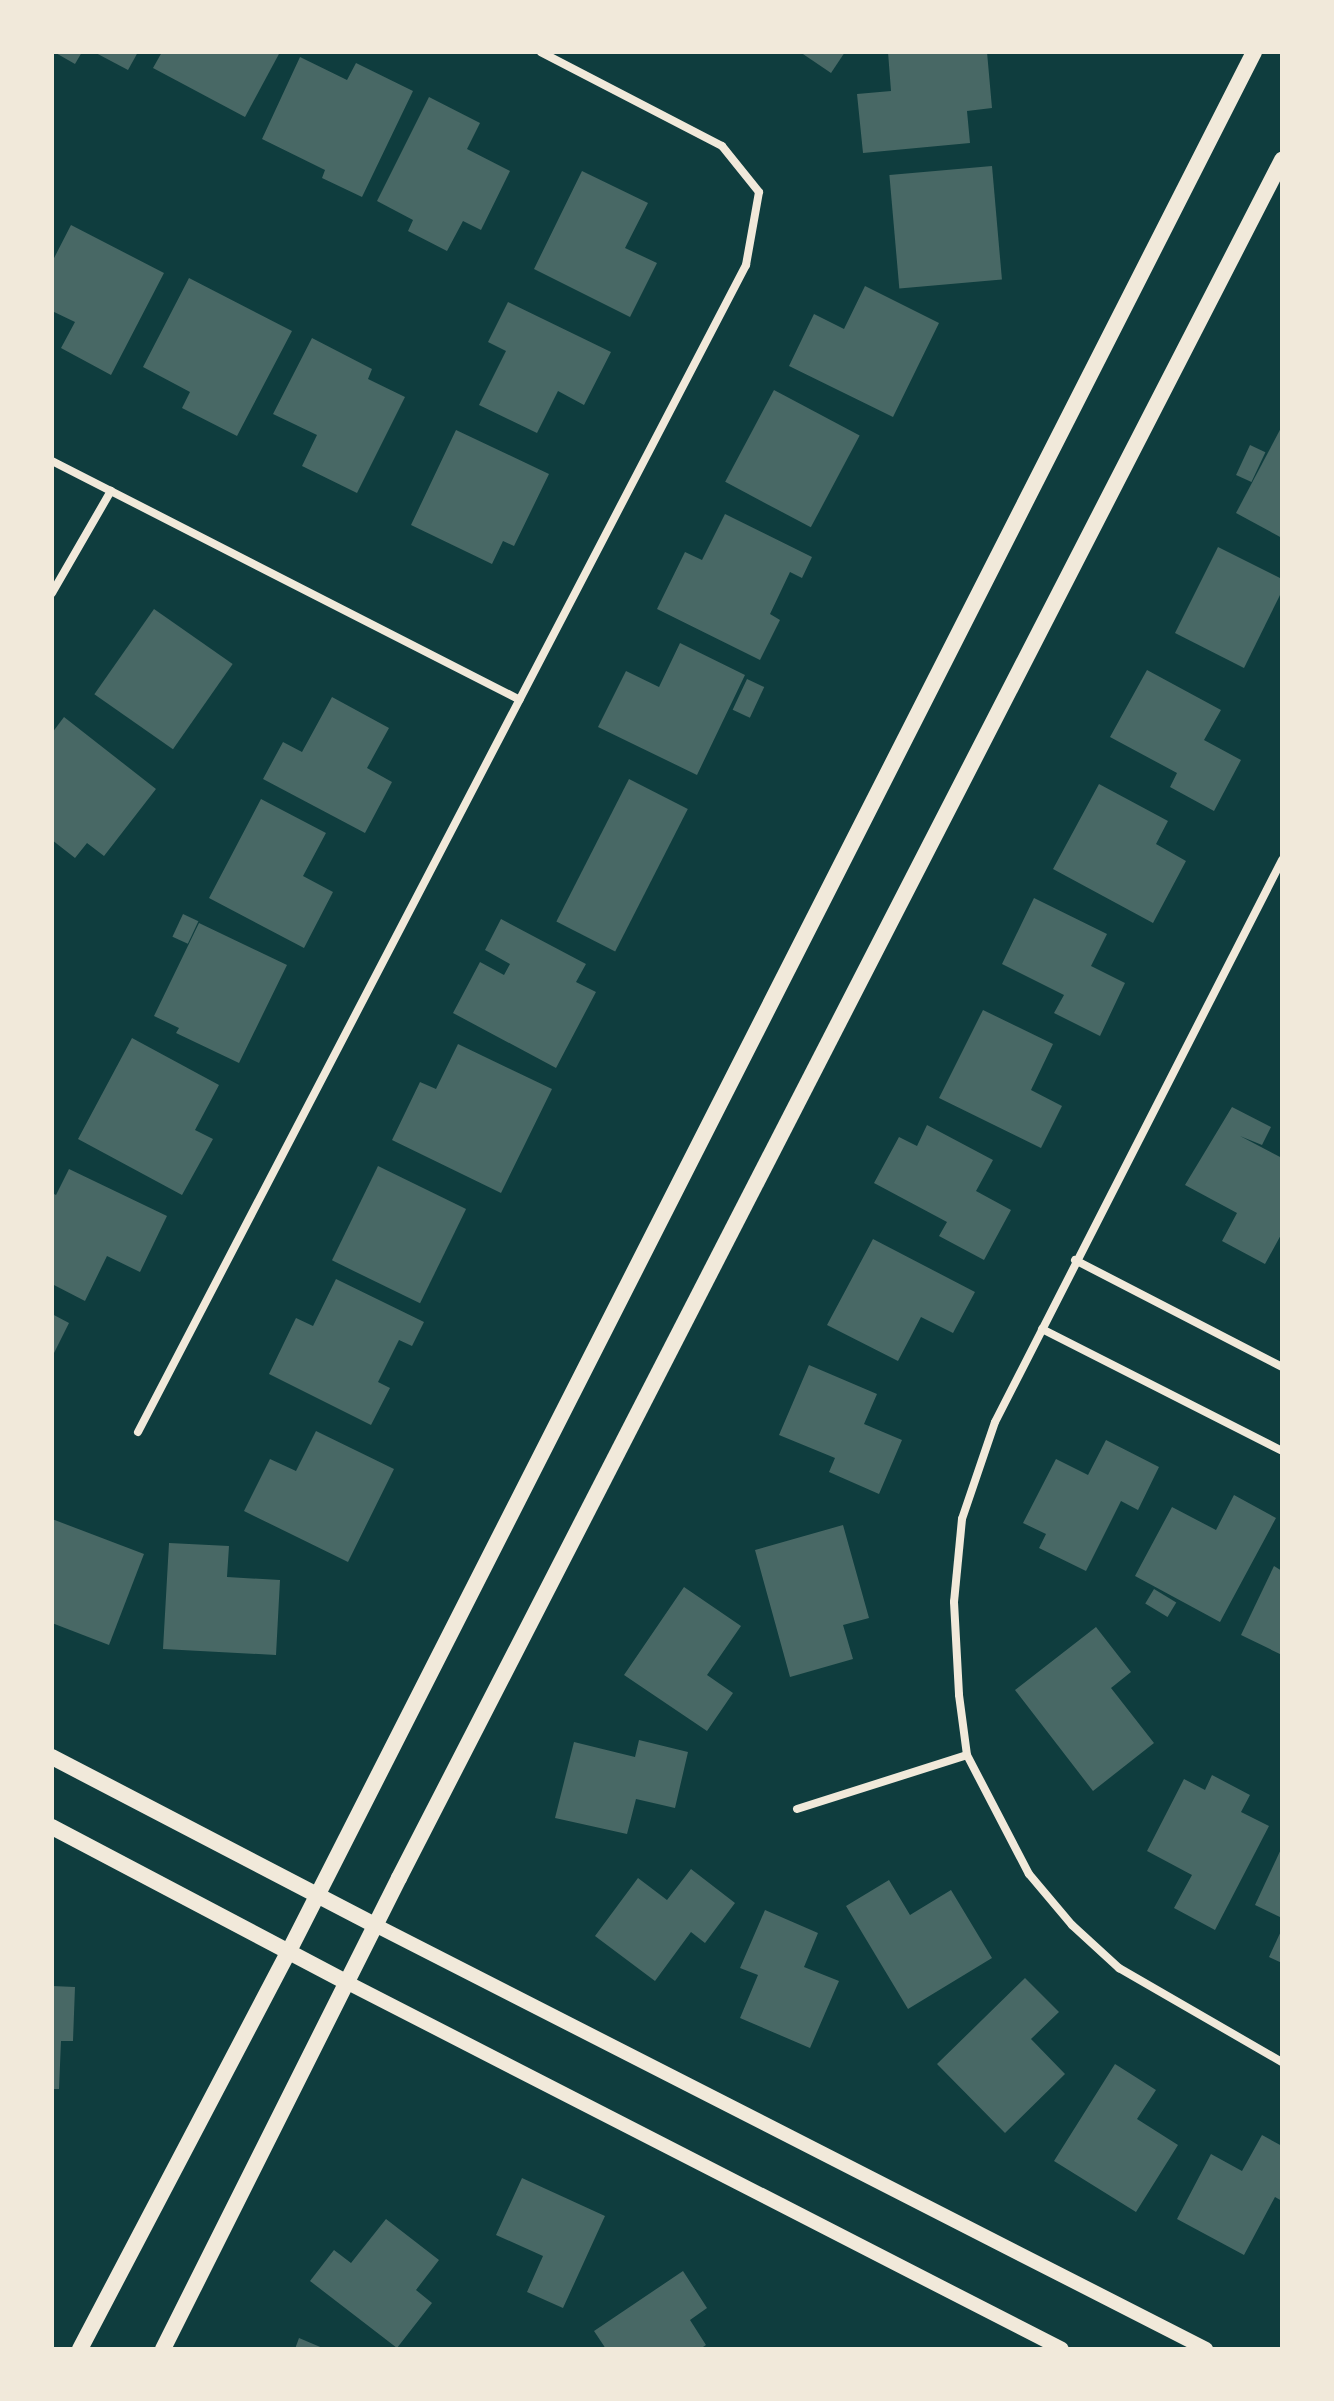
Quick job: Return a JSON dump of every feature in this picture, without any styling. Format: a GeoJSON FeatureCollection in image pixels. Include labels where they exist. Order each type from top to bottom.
{"type":"FeatureCollection","features":[{"type":"Feature","properties":{"kind":"main road"},"geometry":{"type":"LineString","coordinates":[[80,2349],[289,1951],[1254,52]]}},
{"type":"Feature","properties":{"kind":"main road"},"geometry":{"type":"LineString","coordinates":[[163,2349],[375,1925],[1282,160]]}},
{"type":"Feature","properties":{"kind":"main road"},"geometry":{"type":"LineString","coordinates":[[52,1757],[318,1892],[375,1925]]}},
{"type":"Feature","properties":{"kind":"main road"},"geometry":{"type":"LineString","coordinates":[[52,1827],[348,1983]]}},
{"type":"Feature","properties":{"kind":"street"},"geometry":{"type":"LineString","coordinates":[[138,1432],[746,265],[759,192],[722,146],[541,52]]}},
{"type":"Feature","properties":{"kind":"street"},"geometry":{"type":"LineString","coordinates":[[52,461],[520,700]]}},
{"type":"Feature","properties":{"kind":"street"},"geometry":{"type":"LineString","coordinates":[[52,593],[111,491]]}},
{"type":"Feature","properties":{"kind":"street"},"geometry":{"type":"LineString","coordinates":[[1282,860],[1075,1260],[995,1422],[962,1519],[954,1602],[959,1695],[967,1755],[1029,1874],[1072,1925],[1119,1968],[1282,2062]]}},
{"type":"Feature","properties":{"kind":"street"},"geometry":{"type":"LineString","coordinates":[[1075,1260],[1282,1367]]}},
{"type":"Feature","properties":{"kind":"street"},"geometry":{"type":"LineString","coordinates":[[1042,1329],[1282,1451]]}},
{"type":"Feature","properties":{"kind":"street"},"geometry":{"type":"LineString","coordinates":[[797,1809],[967,1755]]}},
{"type":"Feature","properties":{"kind":"street"},"geometry":{"type":"LineString","coordinates":[[375,1925],[1206,2349]]}},
{"type":"Feature","properties":{"kind":"street"},"geometry":{"type":"LineString","coordinates":[[348,1983],[1062,2349]]}},
{"type":"Feature","properties":{"kind":"building"},"geometry":{"type":"Polygon","coordinates":[[[54,52],[82,52],[75,64],[54,52]]]}},
{"type":"Feature","properties":{"kind":"building"},"geometry":{"type":"Polygon","coordinates":[[[94,52],[138,52],[128,70],[94,52]]]}},
{"type":"Feature","properties":{"kind":"building"},"geometry":{"type":"Polygon","coordinates":[[[162,52],[280,52],[245,117],[153,68],[162,52]]]}},
{"type":"Feature","properties":{"kind":"building"},"geometry":{"type":"Polygon","coordinates":[[[800,52],[845,52],[831,73],[800,52]]]}},
{"type":"Feature","properties":{"kind":"building"},"geometry":{"type":"Polygon","coordinates":[[[888,52],[987,52],[992,108],[967,111],[970,143],[863,153],[857,94],[891,91],[888,52]]]}},
{"type":"Feature","properties":{"kind":"building"},"geometry":{"type":"Polygon","coordinates":[[[300,57],[347,80],[356,63],[413,91],[362,197],[322,178],[325,170],[262,139],[300,57]]]}},
{"type":"Feature","properties":{"kind":"building"},"geometry":{"type":"Polygon","coordinates":[[[429,97],[480,123],[467,149],[510,171],[481,230],[463,221],[447,251],[408,231],[413,220],[377,201],[429,97]]]}},
{"type":"Feature","properties":{"kind":"building"},"geometry":{"type":"Polygon","coordinates":[[[992,166],[1002,280],[899,289],[889,175],[992,166]]]}},
{"type":"Feature","properties":{"kind":"building"},"geometry":{"type":"Polygon","coordinates":[[[582,171],[648,203],[625,248],[657,263],[630,317],[534,269],[582,171]]]}},
{"type":"Feature","properties":{"kind":"building"},"geometry":{"type":"Polygon","coordinates":[[[71,225],[164,273],[111,375],[61,348],[75,322],[52,311],[52,262],[71,225]]]}},
{"type":"Feature","properties":{"kind":"building"},"geometry":{"type":"Polygon","coordinates":[[[189,278],[292,331],[237,436],[182,408],[190,392],[143,367],[189,278]]]}},
{"type":"Feature","properties":{"kind":"building"},"geometry":{"type":"Polygon","coordinates":[[[865,286],[939,323],[893,417],[789,366],[814,314],[844,329],[865,286]]]}},
{"type":"Feature","properties":{"kind":"building"},"geometry":{"type":"Polygon","coordinates":[[[508,302],[611,352],[584,405],[558,391],[537,433],[479,405],[506,351],[488,342],[508,302]]]}},
{"type":"Feature","properties":{"kind":"building"},"geometry":{"type":"Polygon","coordinates":[[[312,338],[372,369],[368,379],[405,397],[357,493],[302,466],[317,435],[273,414],[312,338]]]}},
{"type":"Feature","properties":{"kind":"building"},"geometry":{"type":"Polygon","coordinates":[[[774,390],[860,436],[811,527],[725,482],[774,390]]]}},
{"type":"Feature","properties":{"kind":"building"},"geometry":{"type":"Polygon","coordinates":[[[1282,426],[1282,538],[1236,513],[1282,426]]]}},
{"type":"Feature","properties":{"kind":"building"},"geometry":{"type":"Polygon","coordinates":[[[456,430],[549,474],[514,546],[503,541],[492,564],[411,525],[456,430]]]}},
{"type":"Feature","properties":{"kind":"building"},"geometry":{"type":"Polygon","coordinates":[[[1250,445],[1265,452],[1251,482],[1236,475],[1250,445]]]}},
{"type":"Feature","properties":{"kind":"building"},"geometry":{"type":"Polygon","coordinates":[[[725,514],[812,557],[802,578],[790,572],[770,614],[780,620],[760,660],[657,609],[685,552],[702,560],[725,514]]]}},
{"type":"Feature","properties":{"kind":"building"},"geometry":{"type":"Polygon","coordinates":[[[1218,547],[1282,579],[1282,591],[1244,668],[1175,633],[1218,547]]]}},
{"type":"Feature","properties":{"kind":"building"},"geometry":{"type":"Polygon","coordinates":[[[154,609],[233,664],[173,749],[94,694],[154,609]]]}},
{"type":"Feature","properties":{"kind":"building"},"geometry":{"type":"Polygon","coordinates":[[[680,643],[745,675],[697,775],[598,727],[626,671],[659,687],[680,643]]]}},
{"type":"Feature","properties":{"kind":"building"},"geometry":{"type":"Polygon","coordinates":[[[1147,670],[1221,710],[1204,740],[1241,760],[1214,811],[1170,787],[1177,773],[1110,737],[1147,670]]]}},
{"type":"Feature","properties":{"kind":"building"},"geometry":{"type":"Polygon","coordinates":[[[747,679],[764,687],[750,718],[733,710],[747,679]]]}},
{"type":"Feature","properties":{"kind":"building"},"geometry":{"type":"Polygon","coordinates":[[[332,697],[389,728],[367,768],[392,782],[365,833],[263,779],[283,742],[302,752],[332,697]]]}},
{"type":"Feature","properties":{"kind":"building"},"geometry":{"type":"Polygon","coordinates":[[[64,717],[156,789],[104,856],[87,843],[75,858],[52,840],[52,733],[64,717]]]}},
{"type":"Feature","properties":{"kind":"building"},"geometry":{"type":"Polygon","coordinates":[[[629,779],[688,809],[615,952],[556,922],[629,779]]]}},
{"type":"Feature","properties":{"kind":"building"},"geometry":{"type":"Polygon","coordinates":[[[1099,784],[1168,821],[1156,844],[1186,861],[1153,923],[1053,869],[1099,784]]]}},
{"type":"Feature","properties":{"kind":"building"},"geometry":{"type":"Polygon","coordinates":[[[261,799],[326,833],[303,876],[333,892],[304,948],[209,898],[261,799]]]}},
{"type":"Feature","properties":{"kind":"building"},"geometry":{"type":"Polygon","coordinates":[[[1034,898],[1107,934],[1091,966],[1125,983],[1100,1036],[1054,1013],[1064,995],[1002,964],[1034,898]]]}},
{"type":"Feature","properties":{"kind":"building"},"geometry":{"type":"Polygon","coordinates":[[[183,914],[198,921],[188,944],[172,937],[183,914]]]}},
{"type":"Feature","properties":{"kind":"building"},"geometry":{"type":"Polygon","coordinates":[[[501,919],[586,964],[576,982],[596,992],[556,1068],[453,1013],[480,962],[504,975],[510,964],[485,950],[501,919]]]}},
{"type":"Feature","properties":{"kind":"building"},"geometry":{"type":"Polygon","coordinates":[[[199,923],[287,965],[239,1063],[176,1033],[179,1028],[154,1016],[199,923]]]}},
{"type":"Feature","properties":{"kind":"building"},"geometry":{"type":"Polygon","coordinates":[[[983,1010],[1053,1044],[1031,1090],[1062,1106],[1041,1148],[939,1098],[983,1010]]]}},
{"type":"Feature","properties":{"kind":"building"},"geometry":{"type":"Polygon","coordinates":[[[132,1038],[219,1085],[195,1130],[213,1139],[182,1195],[78,1139],[132,1038]]]}},
{"type":"Feature","properties":{"kind":"building"},"geometry":{"type":"Polygon","coordinates":[[[458,1044],[552,1089],[501,1193],[392,1140],[420,1082],[436,1089],[458,1044]]]}},
{"type":"Feature","properties":{"kind":"building"},"geometry":{"type":"Polygon","coordinates":[[[1232,1107],[1271,1127],[1262,1145],[1240,1136],[1282,1158],[1282,1233],[1265,1264],[1222,1241],[1237,1213],[1185,1185],[1232,1107]]]}},
{"type":"Feature","properties":{"kind":"building"},"geometry":{"type":"Polygon","coordinates":[[[927,1125],[993,1160],[976,1191],[1011,1210],[984,1260],[939,1236],[947,1222],[874,1183],[899,1137],[917,1146],[927,1125]]]}},
{"type":"Feature","properties":{"kind":"building"},"geometry":{"type":"Polygon","coordinates":[[[378,1166],[466,1209],[420,1303],[332,1260],[378,1166]]]}},
{"type":"Feature","properties":{"kind":"building"},"geometry":{"type":"Polygon","coordinates":[[[69,1169],[167,1216],[140,1272],[107,1256],[85,1301],[52,1284],[52,1193],[56,1195],[69,1169]]]}},
{"type":"Feature","properties":{"kind":"building"},"geometry":{"type":"Polygon","coordinates":[[[873,1239],[975,1292],[953,1333],[921,1317],[898,1361],[827,1325],[873,1239]]]}},
{"type":"Feature","properties":{"kind":"building"},"geometry":{"type":"Polygon","coordinates":[[[336,1279],[424,1322],[412,1346],[399,1340],[378,1382],[390,1388],[371,1425],[269,1374],[296,1318],[313,1326],[336,1279]]]}},
{"type":"Feature","properties":{"kind":"building"},"geometry":{"type":"Polygon","coordinates":[[[52,1314],[69,1323],[52,1357],[52,1314]]]}},
{"type":"Feature","properties":{"kind":"building"},"geometry":{"type":"Polygon","coordinates":[[[809,1365],[877,1394],[864,1424],[902,1440],[879,1494],[829,1472],[835,1458],[779,1435],[809,1365]]]}},
{"type":"Feature","properties":{"kind":"building"},"geometry":{"type":"Polygon","coordinates":[[[316,1431],[394,1469],[348,1562],[244,1511],[270,1459],[296,1471],[316,1431]]]}},
{"type":"Feature","properties":{"kind":"building"},"geometry":{"type":"Polygon","coordinates":[[[1106,1440],[1159,1467],[1138,1510],[1121,1501],[1086,1571],[1039,1548],[1046,1534],[1023,1523],[1056,1459],[1088,1475],[1106,1440]]]}},
{"type":"Feature","properties":{"kind":"building"},"geometry":{"type":"Polygon","coordinates":[[[1234,1495],[1276,1518],[1220,1622],[1135,1576],[1172,1507],[1216,1530],[1234,1495]]]}},
{"type":"Feature","properties":{"kind":"building"},"geometry":{"type":"Polygon","coordinates":[[[52,1519],[144,1554],[109,1645],[52,1623],[52,1519]]]}},
{"type":"Feature","properties":{"kind":"building"},"geometry":{"type":"Polygon","coordinates":[[[843,1525],[869,1618],[843,1625],[853,1659],[790,1677],[755,1550],[843,1525]]]}},
{"type":"Feature","properties":{"kind":"building"},"geometry":{"type":"Polygon","coordinates":[[[169,1543],[229,1546],[227,1577],[280,1580],[276,1655],[163,1649],[169,1543]]]}},
{"type":"Feature","properties":{"kind":"building"},"geometry":{"type":"Polygon","coordinates":[[[1274,1566],[1282,1571],[1282,1655],[1241,1635],[1274,1566]]]}},
{"type":"Feature","properties":{"kind":"building"},"geometry":{"type":"Polygon","coordinates":[[[684,1587],[741,1626],[707,1675],[733,1693],[707,1731],[624,1675],[684,1587]]]}},
{"type":"Feature","properties":{"kind":"building"},"geometry":{"type":"Polygon","coordinates":[[[1154,1589],[1176,1602],[1168,1617],[1145,1604],[1154,1589]]]}},
{"type":"Feature","properties":{"kind":"building"},"geometry":{"type":"Polygon","coordinates":[[[1096,1627],[1131,1672],[1111,1688],[1154,1743],[1093,1791],[1015,1690],[1096,1627]]]}},
{"type":"Feature","properties":{"kind":"building"},"geometry":{"type":"Polygon","coordinates":[[[639,1740],[688,1752],[675,1808],[636,1799],[627,1834],[555,1818],[574,1742],[635,1757],[639,1740]]]}},
{"type":"Feature","properties":{"kind":"building"},"geometry":{"type":"Polygon","coordinates":[[[1212,1775],[1250,1795],[1241,1812],[1269,1826],[1215,1930],[1174,1908],[1192,1875],[1147,1851],[1184,1779],[1205,1790],[1212,1775]]]}},
{"type":"Feature","properties":{"kind":"building"},"geometry":{"type":"Polygon","coordinates":[[[1282,1847],[1282,1918],[1255,1905],[1282,1847]]]}},
{"type":"Feature","properties":{"kind":"building"},"geometry":{"type":"Polygon","coordinates":[[[691,1869],[735,1903],[705,1943],[691,1932],[655,1981],[595,1936],[638,1878],[667,1900],[691,1869]]]}},
{"type":"Feature","properties":{"kind":"building"},"geometry":{"type":"Polygon","coordinates":[[[889,1880],[910,1915],[951,1890],[992,1958],[908,2009],[846,1906],[889,1880]]]}},
{"type":"Feature","properties":{"kind":"building"},"geometry":{"type":"Polygon","coordinates":[[[765,1910],[818,1933],[804,1967],[839,1981],[810,2048],[740,2018],[758,1975],[740,1968],[765,1910]]]}},
{"type":"Feature","properties":{"kind":"building"},"geometry":{"type":"Polygon","coordinates":[[[1282,1929],[1282,1963],[1269,1957],[1282,1929]]]}},
{"type":"Feature","properties":{"kind":"building"},"geometry":{"type":"Polygon","coordinates":[[[1025,1978],[1059,2012],[1031,2039],[1065,2074],[1005,2133],[937,2064],[1025,1978]]]}},
{"type":"Feature","properties":{"kind":"building"},"geometry":{"type":"Polygon","coordinates":[[[52,1986],[75,1987],[73,2041],[61,2041],[59,2089],[52,2089],[52,1986]]]}},
{"type":"Feature","properties":{"kind":"building"},"geometry":{"type":"Polygon","coordinates":[[[1115,2064],[1156,2090],[1137,2119],[1178,2145],[1136,2212],[1054,2161],[1115,2064]]]}},
{"type":"Feature","properties":{"kind":"building"},"geometry":{"type":"Polygon","coordinates":[[[1262,2135],[1282,2146],[1282,2201],[1275,2197],[1244,2255],[1177,2219],[1211,2154],[1242,2171],[1262,2135]]]}},
{"type":"Feature","properties":{"kind":"building"},"geometry":{"type":"Polygon","coordinates":[[[522,2178],[605,2216],[563,2308],[527,2292],[543,2256],[496,2235],[522,2178]]]}},
{"type":"Feature","properties":{"kind":"building"},"geometry":{"type":"Polygon","coordinates":[[[386,2219],[439,2260],[416,2290],[432,2303],[397,2348],[310,2281],[334,2250],[351,2263],[386,2219]]]}},
{"type":"Feature","properties":{"kind":"building"},"geometry":{"type":"Polygon","coordinates":[[[683,2271],[707,2308],[690,2320],[706,2345],[700,2349],[606,2349],[594,2331],[683,2271]]]}},
{"type":"Feature","properties":{"kind":"building"},"geometry":{"type":"Polygon","coordinates":[[[299,2338],[325,2349],[295,2349],[299,2338]]]}}]}
